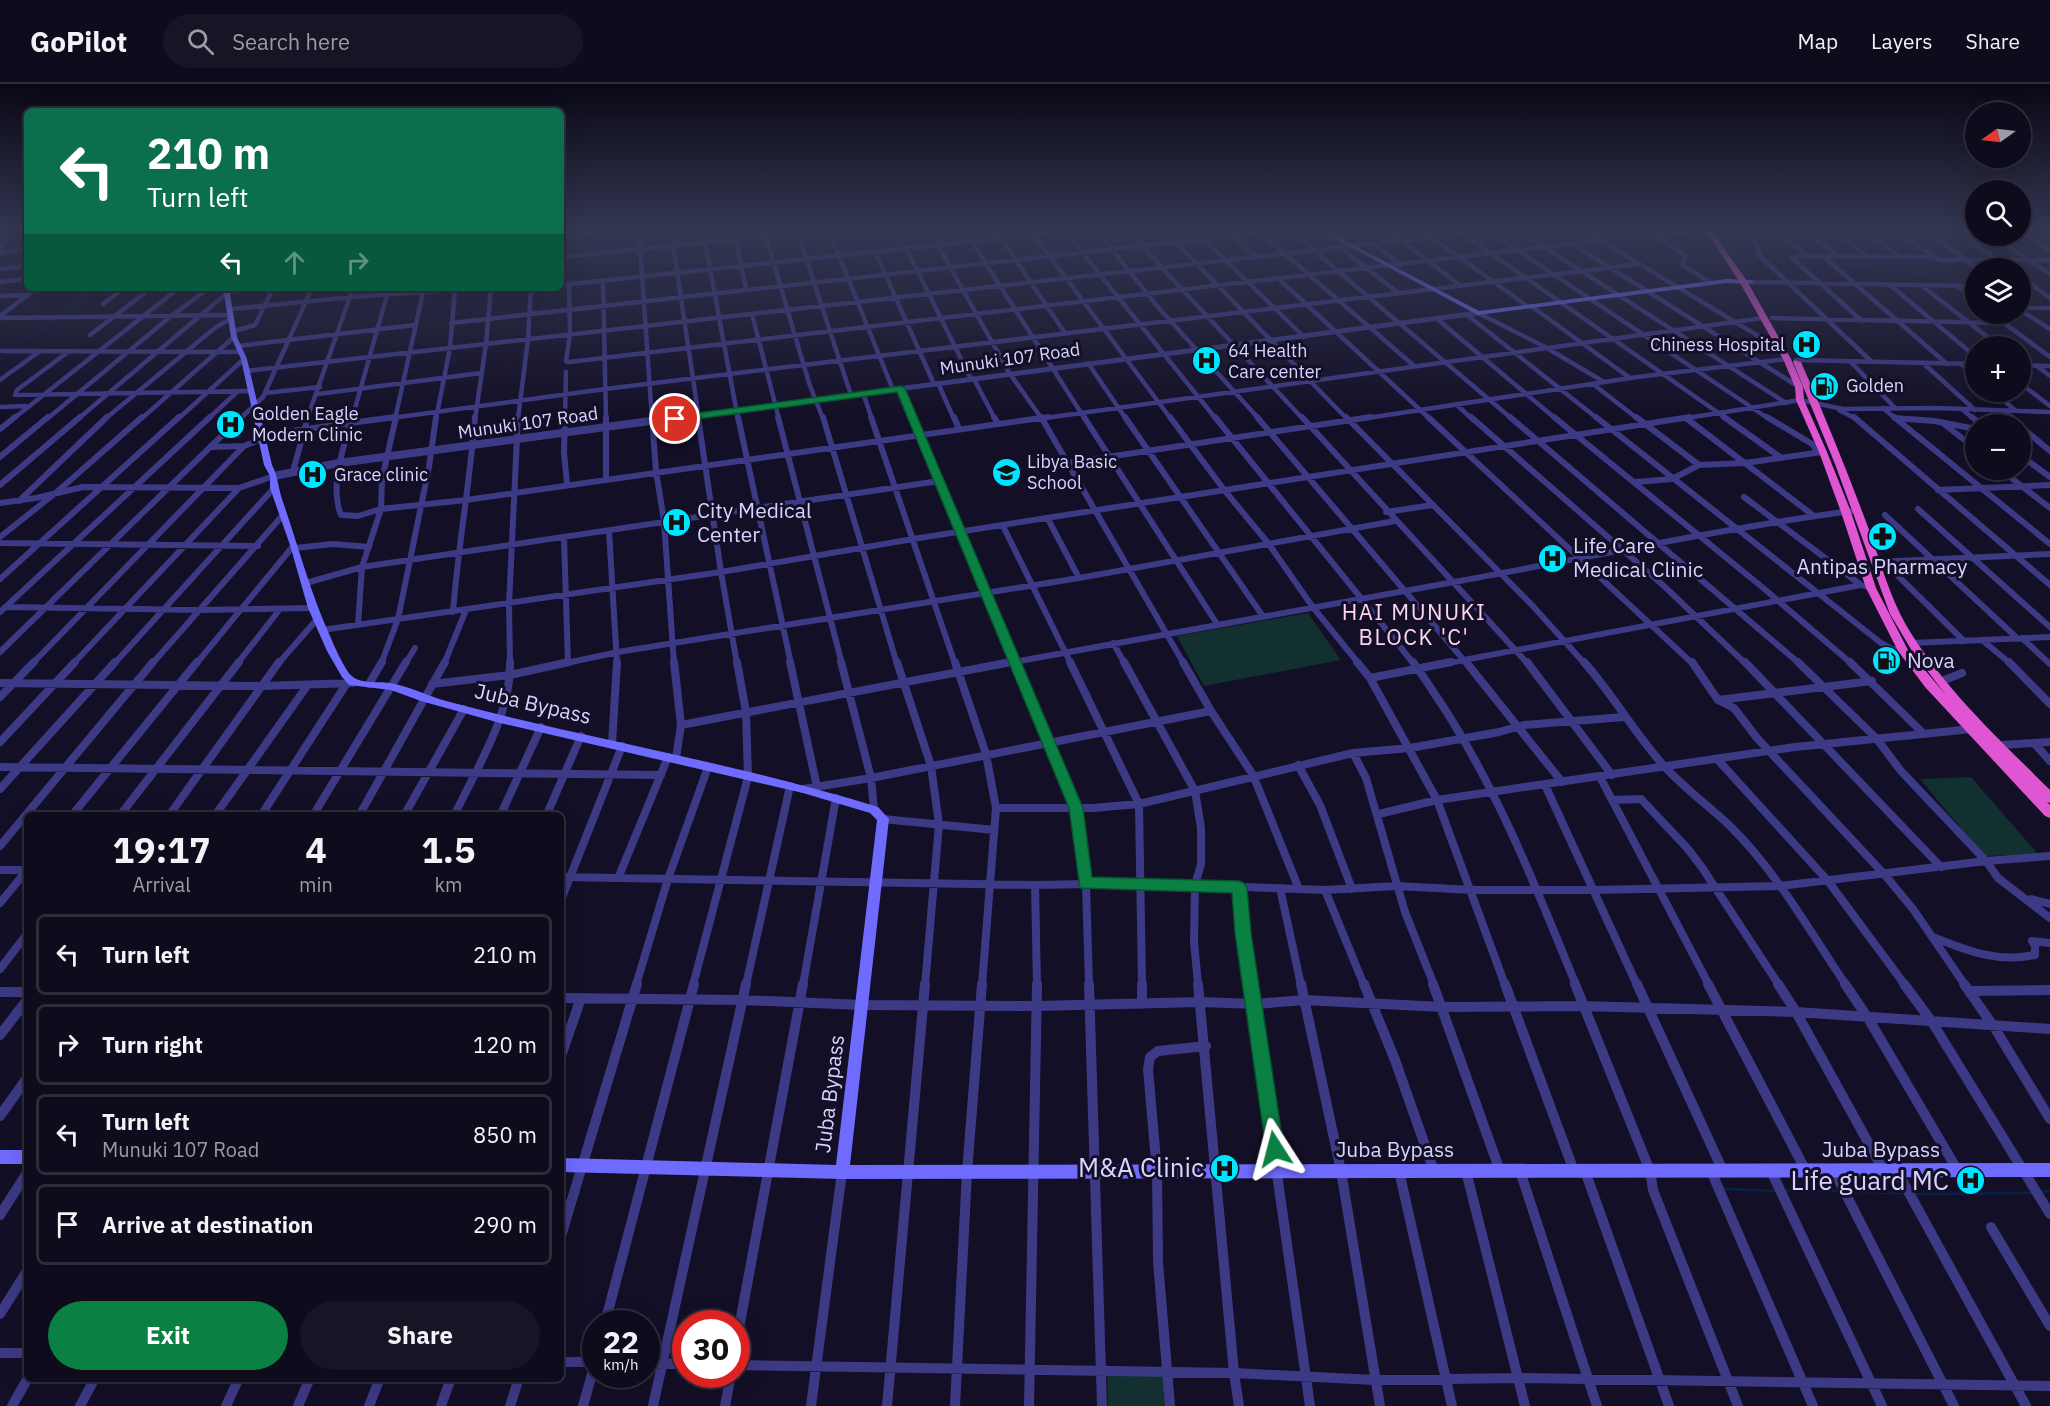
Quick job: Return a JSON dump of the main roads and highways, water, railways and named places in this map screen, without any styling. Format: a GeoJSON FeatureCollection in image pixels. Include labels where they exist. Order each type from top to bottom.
{"type":"FeatureCollection","features":[{"type":"Feature","properties":{"kind":"highway"},"geometry":{"type":"LineString","coordinates":[[1753,293],[1789,357],[1821,406],[1857,511],[1880,562],[1891,604],[1912,643],[1974,724],[2050,813]]}},
{"type":"Feature","properties":{"kind":"highway"},"geometry":{"type":"LineString","coordinates":[[1767,318],[1789,357],[1799,387],[1800,400],[1846,512],[1866,586],[1903,651],[1929,684],[1962,719],[1974,724],[2000,745],[2050,798]]}},
{"type":"Feature","properties":{"kind":"main road","name":"Juba Bypass"},"geometry":{"type":"LineString","coordinates":[[231,293],[232,314],[238,345],[263,436],[268,465],[274,476],[274,488],[282,516],[295,546],[313,608],[350,683],[392,687],[425,699],[500,719],[803,789],[874,810],[883,819],[842,1172],[2050,1170]]}},
{"type":"Feature","properties":{"kind":"main road","name":"Munuki 107 Road"},"geometry":{"type":"LineString","coordinates":[[1442,293],[1478,313],[1636,293]]}},
{"type":"Feature","properties":{"kind":"main road"},"geometry":{"type":"LineString","coordinates":[[0,1157],[24,1157]]}},
{"type":"Feature","properties":{"kind":"main road"},"geometry":{"type":"LineString","coordinates":[[564,1165],[842,1172]]}},
{"type":"Feature","properties":{"kind":"waterway"},"geometry":{"type":"LineString","coordinates":[[0,359],[84,299],[87,293]]}},
{"type":"Feature","properties":{"kind":"waterway"},"geometry":{"type":"LineString","coordinates":[[1723,1189],[1778,1191]]}},
{"type":"Feature","properties":{"kind":"waterway"},"geometry":{"type":"LineString","coordinates":[[1783,1191],[1841,1191]]}},
{"type":"Feature","properties":{"kind":"waterway"},"geometry":{"type":"LineString","coordinates":[[2041,1192],[2050,1191]]}},
{"type":"Feature","properties":{"kind":"waterway"},"geometry":{"type":"LineString","coordinates":[[1849,1192],[1903,1193]]}},
{"type":"Feature","properties":{"kind":"waterway"},"geometry":{"type":"LineString","coordinates":[[1915,1194],[2032,1193]]}},
{"type":"Feature","properties":{"kind":"place","name":"Chiness Hospital"},"geometry":{"type":"Point","coordinates":[1806,345]}},
{"type":"Feature","properties":{"kind":"place","name":"64 Health Care center"},"geometry":{"type":"Point","coordinates":[1207,361]}},
{"type":"Feature","properties":{"kind":"place","name":"Golden"},"geometry":{"type":"Point","coordinates":[1825,386]}},
{"type":"Feature","properties":{"kind":"place","name":"Golden Eagle Modern Clinic"},"geometry":{"type":"Point","coordinates":[231,424]}},
{"type":"Feature","properties":{"kind":"place","name":"Libya Basic School"},"geometry":{"type":"Point","coordinates":[1006,472]}},
{"type":"Feature","properties":{"kind":"place","name":"Grace clinic"},"geometry":{"type":"Point","coordinates":[313,475]}},
{"type":"Feature","properties":{"kind":"place","name":"City Medical Center"},"geometry":{"type":"Point","coordinates":[676,523]}},
{"type":"Feature","properties":{"kind":"place","name":"Antipas Pharmacy"},"geometry":{"type":"Point","coordinates":[1882,536]}},
{"type":"Feature","properties":{"kind":"place","name":"Life Care Medical Clinic"},"geometry":{"type":"Point","coordinates":[1552,558]}},
{"type":"Feature","properties":{"kind":"place","name":"Nova"},"geometry":{"type":"Point","coordinates":[1886,661]}},
{"type":"Feature","properties":{"kind":"place","name":"M&A Clinic"},"geometry":{"type":"Point","coordinates":[1225,1168]}},
{"type":"Feature","properties":{"kind":"place","name":"Life guard MC"},"geometry":{"type":"Point","coordinates":[1970,1181]}},
{"type":"Feature","properties":{"kind":"district","name":"HAI MUNUKI BLOCK 'C'"},"geometry":{"type":"Point","coordinates":[1414,624]}}]}
